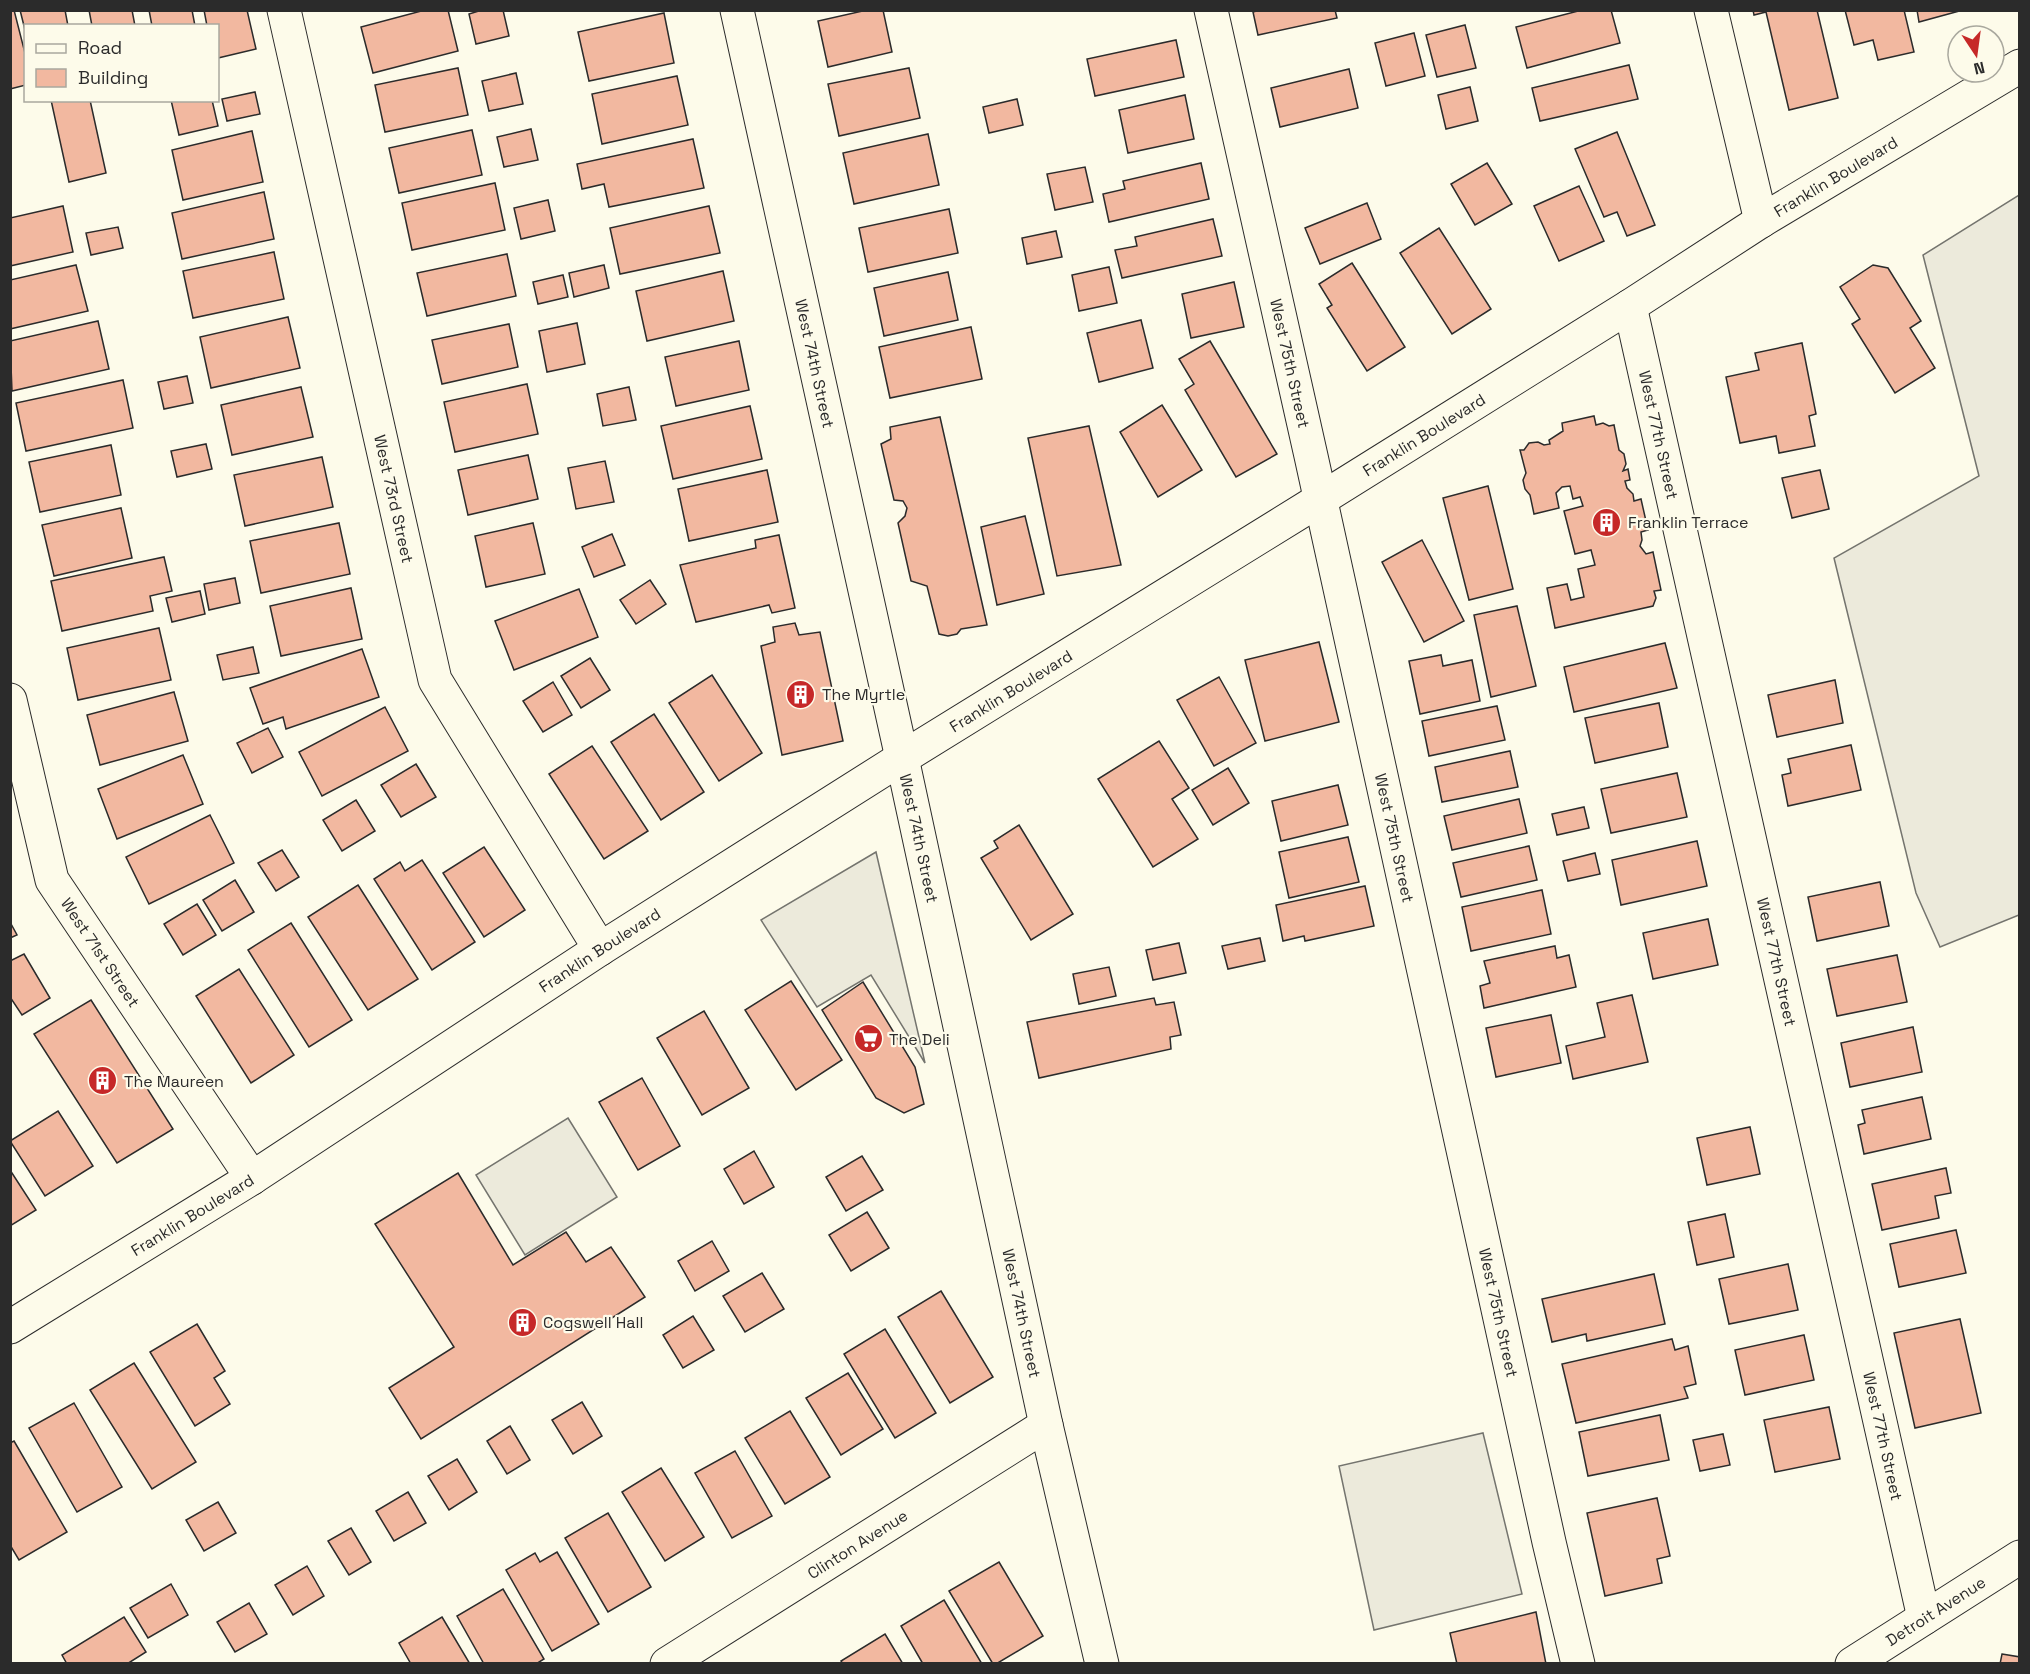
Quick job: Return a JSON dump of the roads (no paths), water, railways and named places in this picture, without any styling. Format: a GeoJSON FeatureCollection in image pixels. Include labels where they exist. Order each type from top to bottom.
{"type":"FeatureCollection","features":[{"type":"Feature","properties":{"kind":"street","name":"West 73rd Street"},"geometry":{"type":"LineString","coordinates":[[284,10],[435,680],[600,949]]}},
{"type":"Feature","properties":{"kind":"street","name":"West 74th Street"},"geometry":{"type":"LineString","coordinates":[[737,10],[1046,1425],[1102,1664]]}},
{"type":"Feature","properties":{"kind":"street","name":"West 75th Street"},"geometry":{"type":"LineString","coordinates":[[1211,10],[1321,499],[1548,1542],[1578,1664]]}},
{"type":"Feature","properties":{"kind":"street"},"geometry":{"type":"LineString","coordinates":[[1711,10],[1761,221]]}},
{"type":"Feature","properties":{"kind":"street","name":"Franklin Boulevard"},"geometry":{"type":"LineString","coordinates":[[10,1327],[252,1178],[600,949],[902,758],[1630,306],[1761,221],[2019,66]]}},
{"type":"Feature","properties":{"kind":"street","name":"West 77th Street"},"geometry":{"type":"LineString","coordinates":[[1630,306],[1924,1618]]}},
{"type":"Feature","properties":{"kind":"street","name":"West 71st Street"},"geometry":{"type":"LineString","coordinates":[[10,700],[52,880],[252,1178]]}},
{"type":"Feature","properties":{"kind":"street","name":"Clinton Avenue"},"geometry":{"type":"LineString","coordinates":[[667,1664],[1046,1425]]}},
{"type":"Feature","properties":{"kind":"street","name":"Detroit Avenue"},"geometry":{"type":"LineString","coordinates":[[1852,1664],[2019,1557]]}},
{"type":"Feature","properties":{"kind":"place","name":"Franklin Terrace"},"geometry":{"type":"Point","coordinates":[1607,522]}},
{"type":"Feature","properties":{"kind":"place","name":"The Myrtle"},"geometry":{"type":"Point","coordinates":[801,694]}},
{"type":"Feature","properties":{"kind":"place","name":"The Deli"},"geometry":{"type":"Point","coordinates":[868,1039]}},
{"type":"Feature","properties":{"kind":"place","name":"The Maureen"},"geometry":{"type":"Point","coordinates":[103,1081]}},
{"type":"Feature","properties":{"kind":"place","name":"Cogswell Hall"},"geometry":{"type":"Point","coordinates":[522,1322]}}]}
